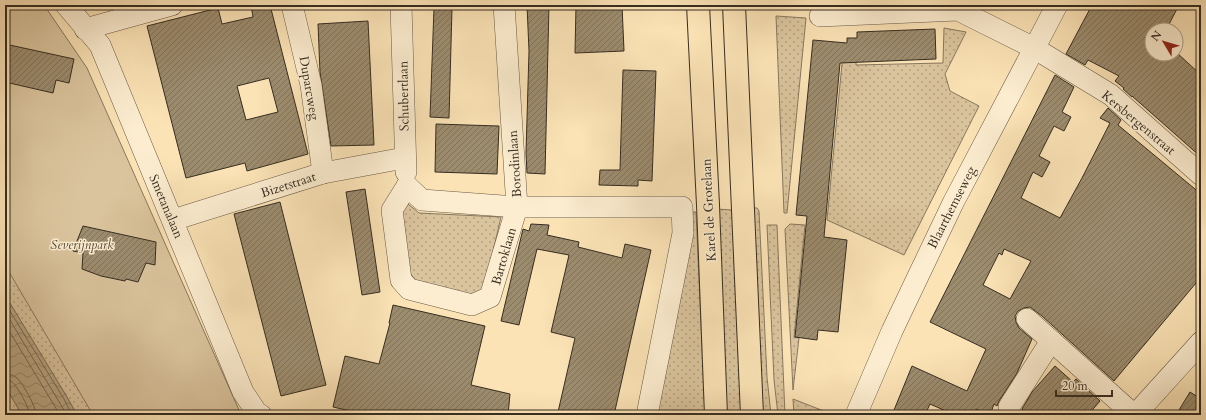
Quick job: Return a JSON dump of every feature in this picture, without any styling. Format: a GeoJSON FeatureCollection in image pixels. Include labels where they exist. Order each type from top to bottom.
{"type":"FeatureCollection","features":[{"type":"Feature","properties":{"kind":"main road","name":"Karel de Grotelaan"},"geometry":{"type":"LineString","coordinates":[[698,5],[708,205],[716,415]]}},
{"type":"Feature","properties":{"kind":"main road"},"geometry":{"type":"LineString","coordinates":[[734,5],[752,415]]}},
{"type":"Feature","properties":{"kind":"street","name":"Smetanalaan"},"geometry":{"type":"LineString","coordinates":[[66,5],[100,45],[243,392],[257,414]]}},
{"type":"Feature","properties":{"kind":"street"},"geometry":{"type":"LineString","coordinates":[[85,29],[172,5]]}},
{"type":"Feature","properties":{"kind":"street","name":"Duparcweg"},"geometry":{"type":"LineString","coordinates":[[292,5],[311,84],[323,173]]}},
{"type":"Feature","properties":{"kind":"street","name":"Schubertlaan"},"geometry":{"type":"LineString","coordinates":[[401,5],[404,158],[407,186]]}},
{"type":"Feature","properties":{"kind":"street","name":"Borodinlaan"},"geometry":{"type":"LineString","coordinates":[[504,5],[517,207],[682,207]]}},
{"type":"Feature","properties":{"kind":"street","name":"Blaarthemseweg"},"geometry":{"type":"LineString","coordinates":[[856,415],[924,261],[1057,5]]}},
{"type":"Feature","properties":{"kind":"street","name":"Kersbergenstraat"},"geometry":{"type":"LineString","coordinates":[[820,16],[958,10],[1034,48],[1111,95],[1201,175]]}},
{"type":"Feature","properties":{"kind":"street","name":"Bizetstraat"},"geometry":{"type":"LineString","coordinates":[[173,220],[323,173],[404,158]]}},
{"type":"Feature","properties":{"kind":"street"},"geometry":{"type":"LineString","coordinates":[[407,186],[422,200],[517,207]]}},
{"type":"Feature","properties":{"kind":"street","name":"Bartoklaan"},"geometry":{"type":"LineString","coordinates":[[407,186],[392,210],[401,280],[409,289],[472,305],[490,297],[517,207]]}},
{"type":"Feature","properties":{"kind":"street","name":"Karel de Grotelaan"},"geometry":{"type":"LineString","coordinates":[[646,415],[683,233],[682,207]]}},
{"type":"Feature","properties":{"kind":"street"},"geometry":{"type":"LineString","coordinates":[[1027,319],[1134,415],[1201,342]]}},
{"type":"Feature","properties":{"kind":"street"},"geometry":{"type":"LineString","coordinates":[[1009,407],[1051,341]]}},
{"type":"Feature","properties":{"kind":"green space","name":"Severijnpark"},"geometry":{"type":"Polygon","coordinates":[[[5,5],[44,5],[87,68],[239,410],[247,415],[93,415],[5,265],[5,5]]]}},
{"type":"Feature","properties":{"kind":"green space"},"geometry":{"type":"Polygon","coordinates":[[[776,16],[806,18],[787,213],[784,213],[776,16]]]}},
{"type":"Feature","properties":{"kind":"green space"},"geometry":{"type":"Polygon","coordinates":[[[944,28],[966,32],[945,74],[950,91],[979,106],[904,255],[827,220],[844,43],[856,54],[856,65],[943,63],[944,28]]]}},
{"type":"Feature","properties":{"kind":"green space"},"geometry":{"type":"Polygon","coordinates":[[[408,204],[419,213],[501,217],[484,290],[471,297],[416,281],[410,273],[401,214],[408,204]]]}},
{"type":"Feature","properties":{"kind":"green space"},"geometry":{"type":"Polygon","coordinates":[[[752,208],[757,208],[759,211],[767,377],[771,415],[761,415],[752,208]]]}},
{"type":"Feature","properties":{"kind":"green space"},"geometry":{"type":"Polygon","coordinates":[[[716,209],[732,210],[741,415],[725,415],[716,209]]]}},
{"type":"Feature","properties":{"kind":"green space"},"geometry":{"type":"Polygon","coordinates":[[[690,212],[696,212],[705,415],[653,415],[690,212]]]}},
{"type":"Feature","properties":{"kind":"green space"},"geometry":{"type":"Polygon","coordinates":[[[790,224],[805,225],[794,337],[799,338],[793,390],[785,229],[790,224]]]}},
{"type":"Feature","properties":{"kind":"green space"},"geometry":{"type":"Polygon","coordinates":[[[767,225],[777,225],[785,415],[778,415],[774,380],[767,225]]]}},
{"type":"Feature","properties":{"kind":"green space"},"geometry":{"type":"Polygon","coordinates":[[[5,237],[110,415],[77,415],[5,295],[5,237]]]}},
{"type":"Feature","properties":{"kind":"green space"},"geometry":{"type":"Polygon","coordinates":[[[5,386],[22,415],[5,415],[5,386]]]}},
{"type":"Feature","properties":{"kind":"green space"},"geometry":{"type":"Polygon","coordinates":[[[793,399],[834,415],[794,415],[793,399]]]}},
{"type":"Feature","properties":{"kind":"water"},"geometry":{"type":"Polygon","coordinates":[[[5,295],[77,415],[22,415],[5,386],[5,295]]]}},
{"type":"Feature","properties":{"kind":"building"},"geometry":{"type":"Polygon","coordinates":[[[251,5],[270,5],[308,154],[247,171],[245,163],[186,178],[147,26],[218,8],[222,24],[253,17],[251,5]],[[269,78],[237,86],[246,120],[278,112],[269,78]]]}},
{"type":"Feature","properties":{"kind":"building"},"geometry":{"type":"Polygon","coordinates":[[[527,5],[549,5],[545,174],[527,173],[526,153],[529,51],[527,5]]]}},
{"type":"Feature","properties":{"kind":"building"},"geometry":{"type":"Polygon","coordinates":[[[576,5],[622,5],[624,51],[575,53],[576,5]]]}},
{"type":"Feature","properties":{"kind":"building"},"geometry":{"type":"Polygon","coordinates":[[[1092,5],[1179,5],[1170,22],[1144,22],[1144,62],[1184,62],[1184,59],[1201,75],[1201,157],[1123,89],[1124,88],[1115,81],[1119,76],[1088,60],[1085,65],[1066,54],[1092,5]]]}},
{"type":"Feature","properties":{"kind":"building"},"geometry":{"type":"Polygon","coordinates":[[[434,8],[452,8],[449,118],[430,117],[434,8]]]}},
{"type":"Feature","properties":{"kind":"building"},"geometry":{"type":"Polygon","coordinates":[[[368,21],[374,145],[331,146],[320,72],[318,24],[368,21]]]}},
{"type":"Feature","properties":{"kind":"building"},"geometry":{"type":"Polygon","coordinates":[[[935,29],[936,59],[840,63],[824,237],[847,240],[838,332],[818,330],[817,340],[795,337],[807,216],[796,215],[813,40],[847,43],[847,38],[857,38],[857,32],[935,29]]]}},
{"type":"Feature","properties":{"kind":"building"},"geometry":{"type":"Polygon","coordinates":[[[5,44],[74,59],[69,83],[56,80],[53,93],[5,82],[5,44]]]}},
{"type":"Feature","properties":{"kind":"building"},"geometry":{"type":"Polygon","coordinates":[[[623,70],[656,71],[652,181],[638,180],[638,186],[599,185],[600,170],[620,170],[623,70]]]}},
{"type":"Feature","properties":{"kind":"building"},"geometry":{"type":"Polygon","coordinates":[[[1055,75],[1074,87],[1062,112],[1071,117],[1064,131],[1054,126],[1039,156],[1050,162],[1042,177],[1033,172],[1021,198],[1060,218],[1110,123],[1100,118],[1108,108],[1121,120],[1118,125],[1201,194],[1201,277],[1114,381],[1030,307],[1018,311],[1015,316],[1019,328],[1032,339],[1017,373],[997,406],[994,404],[990,415],[976,409],[973,415],[955,415],[930,404],[925,415],[892,415],[912,366],[967,391],[986,349],[930,322],[1055,75]],[[1004,249],[1002,255],[999,253],[983,285],[1010,299],[1031,261],[1004,249]]]}},
{"type":"Feature","properties":{"kind":"building"},"geometry":{"type":"Polygon","coordinates":[[[436,124],[499,126],[497,174],[435,172],[436,124]]]}},
{"type":"Feature","properties":{"kind":"building"},"geometry":{"type":"Polygon","coordinates":[[[365,189],[380,292],[362,295],[346,192],[365,189]]]}},
{"type":"Feature","properties":{"kind":"building"},"geometry":{"type":"Polygon","coordinates":[[[280,202],[326,385],[281,396],[234,214],[280,202]]]}},
{"type":"Feature","properties":{"kind":"building"},"geometry":{"type":"Polygon","coordinates":[[[531,224],[549,225],[547,235],[579,242],[578,247],[622,258],[625,244],[651,250],[614,415],[573,415],[558,412],[575,338],[551,332],[569,255],[537,249],[519,325],[501,321],[523,229],[529,231],[531,224]]]}},
{"type":"Feature","properties":{"kind":"building"},"geometry":{"type":"Polygon","coordinates":[[[83,226],[156,242],[155,265],[146,263],[138,282],[101,276],[82,269],[83,253],[73,251],[83,226]]]}},
{"type":"Feature","properties":{"kind":"building"},"geometry":{"type":"Polygon","coordinates":[[[393,305],[485,326],[471,385],[510,394],[508,415],[368,415],[333,407],[345,356],[379,364],[390,323],[393,305]]]}},
{"type":"Feature","properties":{"kind":"building"},"geometry":{"type":"Polygon","coordinates":[[[1055,366],[1073,382],[1076,379],[1100,401],[1088,415],[1029,415],[1022,409],[1032,392],[1055,366]]]}},
{"type":"Feature","properties":{"kind":"building"},"geometry":{"type":"Polygon","coordinates":[[[1190,392],[1201,399],[1201,415],[1176,415],[1190,392]]]}}]}
